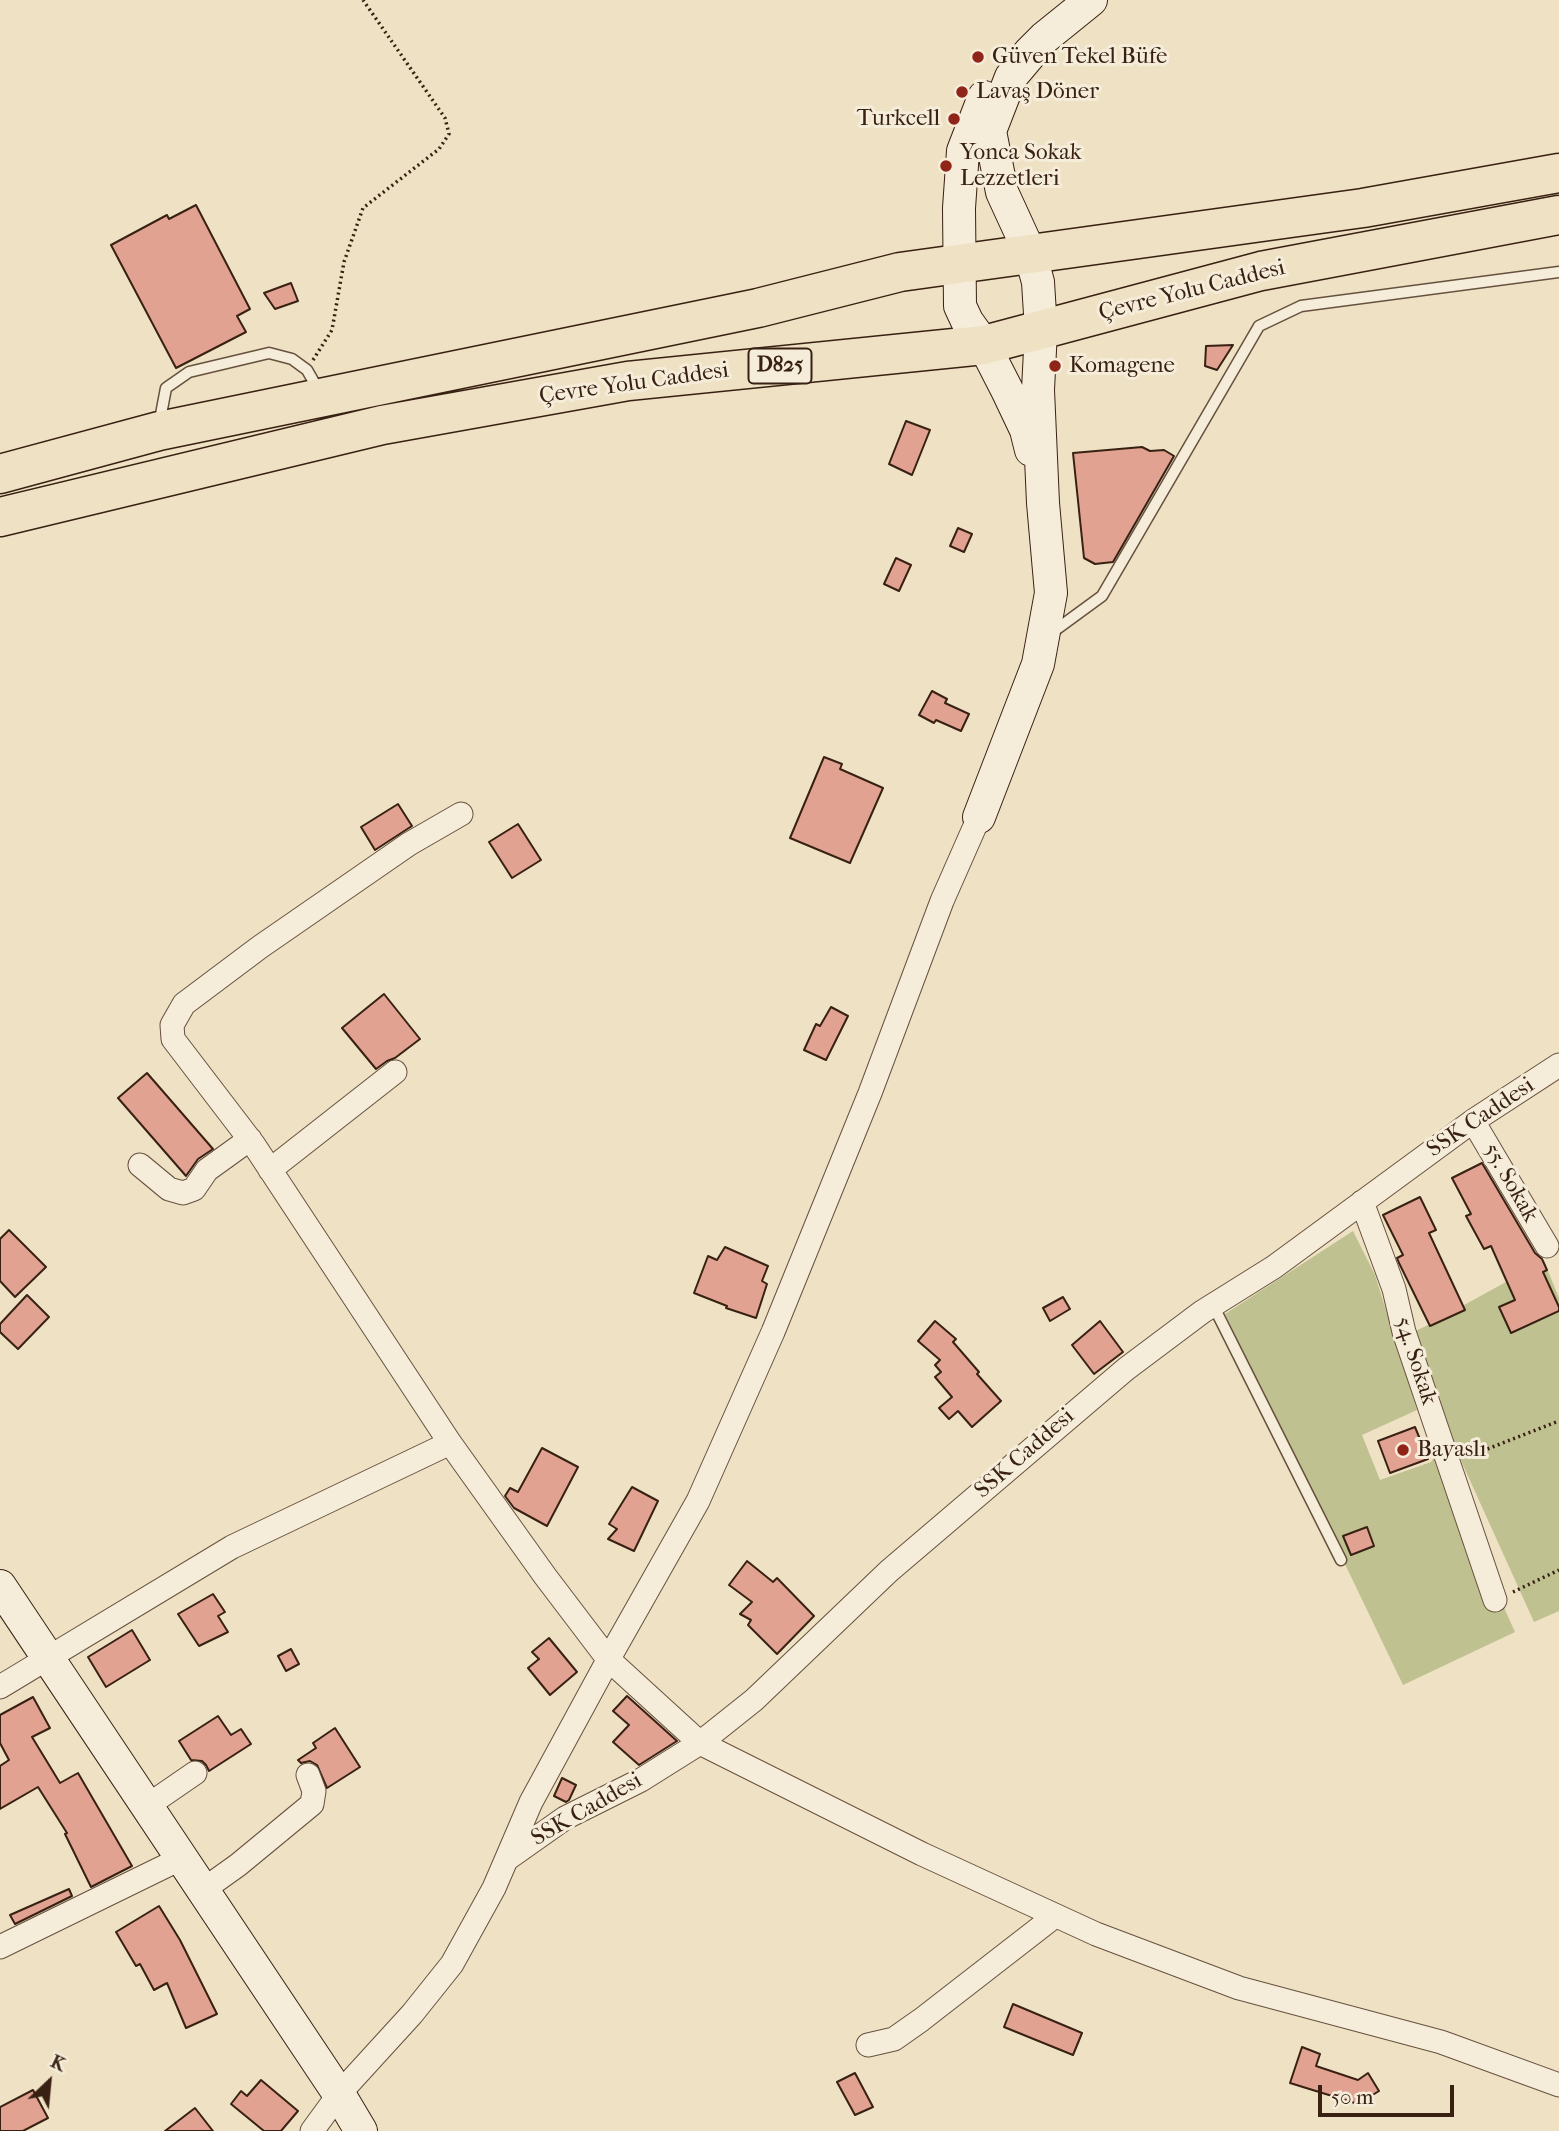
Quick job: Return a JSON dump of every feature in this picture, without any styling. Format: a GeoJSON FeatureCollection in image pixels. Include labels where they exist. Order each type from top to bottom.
{"type":"FeatureCollection","features":[{"type":"Feature","properties":{"kind":"highway","name":"Çevre Yolu Caddesi"},"geometry":{"type":"LineString","coordinates":[[0,474],[314,383],[758,309],[900,272],[1363,208],[1559,173]]}},
{"type":"Feature","properties":{"kind":"highway","name":"Çevre Yolu Caddesi"},"geometry":{"type":"LineString","coordinates":[[0,516],[382,425],[614,383],[984,345],[1261,271],[1559,215]]}},
{"type":"Feature","properties":{"kind":"street"},"geometry":{"type":"LineString","coordinates":[[1043,503],[1026,430],[984,345],[960,306],[959,208],[963,151],[982,99],[1044,38],[1091,0]]}},
{"type":"Feature","properties":{"kind":"street"},"geometry":{"type":"LineString","coordinates":[[312,2131],[339,2094],[412,2014],[452,1964],[494,1888],[531,1802],[698,1501],[773,1332],[1038,664],[1051,593],[1043,503],[1038,390],[1041,330],[1038,282],[1030,253],[1002,192],[990,131],[1011,77],[1044,38]]}},
{"type":"Feature","properties":{"kind":"street"},"geometry":{"type":"LineString","coordinates":[[461,814],[397,852],[260,947],[184,1004],[172,1025],[173,1039],[250,1139],[450,1443],[608,1659],[700,1743],[922,1854],[1055,1916],[1239,1988],[1441,2042],[1559,2085]]}},
{"type":"Feature","properties":{"kind":"street","name":"SSK Caddesi"},"geometry":{"type":"LineString","coordinates":[[507,1859],[565,1818],[640,1780],[700,1743],[754,1700],[889,1571],[1126,1369],[1213,1305],[1274,1267],[1473,1121],[1559,1065]]}},
{"type":"Feature","properties":{"kind":"street"},"geometry":{"type":"LineString","coordinates":[[270,1170],[395,1072]]}},
{"type":"Feature","properties":{"kind":"street","name":"55. Sokak"},"geometry":{"type":"LineString","coordinates":[[1473,1121],[1546,1246]]}},
{"type":"Feature","properties":{"kind":"street"},"geometry":{"type":"LineString","coordinates":[[140,1165],[169,1189],[183,1193],[194,1189],[207,1170],[250,1139]]}},
{"type":"Feature","properties":{"kind":"street","name":"54. Sokak"},"geometry":{"type":"LineString","coordinates":[[1362,1202],[1394,1289],[1404,1332],[1495,1600]]}},
{"type":"Feature","properties":{"kind":"street"},"geometry":{"type":"LineString","coordinates":[[0,1687],[232,1548],[450,1443]]}},
{"type":"Feature","properties":{"kind":"street"},"geometry":{"type":"LineString","coordinates":[[0,1586],[361,2131]]}},
{"type":"Feature","properties":{"kind":"street"},"geometry":{"type":"LineString","coordinates":[[147,1806],[195,1773]]}},
{"type":"Feature","properties":{"kind":"street"},"geometry":{"type":"LineString","coordinates":[[203,1890],[312,1804],[314,1791],[308,1775]]}},
{"type":"Feature","properties":{"kind":"street"},"geometry":{"type":"LineString","coordinates":[[0,1947],[182,1858]]}},
{"type":"Feature","properties":{"kind":"street"},"geometry":{"type":"LineString","coordinates":[[868,2045],[894,2039],[1055,1916]]}},
{"type":"Feature","properties":{"kind":"lane"},"geometry":{"type":"LineString","coordinates":[[1043,640],[1102,596],[1259,326],[1301,306],[1559,272]]}},
{"type":"Feature","properties":{"kind":"lane"},"geometry":{"type":"LineString","coordinates":[[159,430],[166,388],[189,372],[269,353],[292,359],[314,383]]}},
{"type":"Feature","properties":{"kind":"lane"},"geometry":{"type":"LineString","coordinates":[[1213,1305],[1342,1560]]}},
{"type":"Feature","properties":{"kind":"path"},"geometry":{"type":"LineString","coordinates":[[314,383],[332,330],[344,262],[363,208],[439,149],[449,134],[444,118],[363,0]]}},
{"type":"Feature","properties":{"kind":"path"},"geometry":{"type":"LineString","coordinates":[[1449,1465],[1559,1421]]}},
{"type":"Feature","properties":{"kind":"path"},"geometry":{"type":"LineString","coordinates":[[1495,1600],[1559,1570]]}},
{"type":"Feature","properties":{"kind":"green space"},"geometry":{"type":"Polygon","coordinates":[[[1353,1231],[1375,1275],[1417,1410],[1362,1435],[1380,1480],[1431,1462],[1435,1456],[1515,1632],[1403,1685],[1225,1314],[1353,1231]]]}},
{"type":"Feature","properties":{"kind":"green space"},"geometry":{"type":"Polygon","coordinates":[[[1544,1261],[1559,1298],[1559,1611],[1534,1622],[1463,1465],[1411,1333],[1544,1261]]]}},
{"type":"Feature","properties":{"kind":"building"},"geometry":{"type":"Polygon","coordinates":[[[196,205],[250,309],[237,316],[246,332],[176,368],[111,245],[167,215],[169,219],[196,205]]]}},
{"type":"Feature","properties":{"kind":"building"},"geometry":{"type":"Polygon","coordinates":[[[291,283],[298,301],[275,309],[264,293],[291,283]]]}},
{"type":"Feature","properties":{"kind":"building"},"geometry":{"type":"Polygon","coordinates":[[[1233,345],[1217,370],[1205,366],[1206,346],[1233,345]]]}},
{"type":"Feature","properties":{"kind":"building"},"geometry":{"type":"Polygon","coordinates":[[[906,421],[930,430],[912,475],[889,464],[906,421]]]}},
{"type":"Feature","properties":{"kind":"building"},"geometry":{"type":"Polygon","coordinates":[[[1142,447],[1150,451],[1164,450],[1174,456],[1113,562],[1095,564],[1084,558],[1073,453],[1142,447]]]}},
{"type":"Feature","properties":{"kind":"building"},"geometry":{"type":"Polygon","coordinates":[[[958,528],[972,534],[964,552],[950,546],[958,528]]]}},
{"type":"Feature","properties":{"kind":"building"},"geometry":{"type":"Polygon","coordinates":[[[896,558],[911,565],[899,591],[884,584],[896,558]]]}},
{"type":"Feature","properties":{"kind":"building"},"geometry":{"type":"Polygon","coordinates":[[[932,691],[947,699],[945,703],[969,714],[961,731],[936,720],[934,723],[919,715],[932,691]]]}},
{"type":"Feature","properties":{"kind":"building"},"geometry":{"type":"Polygon","coordinates":[[[824,757],[842,764],[840,769],[883,788],[850,863],[790,838],[824,757]]]}},
{"type":"Feature","properties":{"kind":"building"},"geometry":{"type":"Polygon","coordinates":[[[398,804],[412,826],[375,850],[361,827],[398,804]]]}},
{"type":"Feature","properties":{"kind":"building"},"geometry":{"type":"Polygon","coordinates":[[[518,824],[541,860],[512,878],[489,842],[518,824]]]}},
{"type":"Feature","properties":{"kind":"building"},"geometry":{"type":"Polygon","coordinates":[[[384,994],[420,1039],[376,1069],[342,1028],[384,994]]]}},
{"type":"Feature","properties":{"kind":"building"},"geometry":{"type":"Polygon","coordinates":[[[831,1007],[848,1016],[826,1060],[804,1050],[816,1024],[820,1026],[831,1007]]]}},
{"type":"Feature","properties":{"kind":"building"},"geometry":{"type":"Polygon","coordinates":[[[147,1073],[213,1149],[198,1159],[186,1176],[118,1098],[147,1073]]]}},
{"type":"Feature","properties":{"kind":"building"},"geometry":{"type":"Polygon","coordinates":[[[1482,1163],[1535,1253],[1542,1259],[1547,1270],[1543,1272],[1559,1307],[1559,1311],[1511,1333],[1499,1307],[1515,1300],[1491,1246],[1484,1249],[1466,1216],[1471,1214],[1452,1178],[1482,1163]]]}},
{"type":"Feature","properties":{"kind":"building"},"geometry":{"type":"Polygon","coordinates":[[[1420,1197],[1436,1230],[1429,1233],[1465,1310],[1430,1326],[1399,1263],[1397,1258],[1403,1255],[1383,1215],[1420,1197]]]}},
{"type":"Feature","properties":{"kind":"building"},"geometry":{"type":"Polygon","coordinates":[[[9,1230],[46,1267],[15,1297],[0,1281],[0,1239],[9,1230]]]}},
{"type":"Feature","properties":{"kind":"building"},"geometry":{"type":"Polygon","coordinates":[[[725,1247],[768,1266],[762,1281],[767,1284],[756,1318],[694,1293],[708,1256],[717,1260],[725,1247]]]}},
{"type":"Feature","properties":{"kind":"building"},"geometry":{"type":"Polygon","coordinates":[[[27,1295],[49,1317],[18,1349],[0,1332],[0,1324],[27,1295]]]}},
{"type":"Feature","properties":{"kind":"building"},"geometry":{"type":"Polygon","coordinates":[[[1063,1297],[1070,1309],[1050,1321],[1043,1308],[1063,1297]]]}},
{"type":"Feature","properties":{"kind":"building"},"geometry":{"type":"Polygon","coordinates":[[[935,1321],[956,1339],[953,1342],[1001,1401],[972,1427],[958,1411],[949,1419],[939,1408],[952,1397],[935,1377],[941,1372],[935,1365],[940,1360],[918,1341],[935,1321]]]}},
{"type":"Feature","properties":{"kind":"building"},"geometry":{"type":"Polygon","coordinates":[[[1100,1321],[1123,1352],[1094,1374],[1072,1345],[1100,1321]]]}},
{"type":"Feature","properties":{"kind":"building","name":"Bayaslı"},"geometry":{"type":"Polygon","coordinates":[[[1415,1427],[1428,1459],[1390,1473],[1378,1441],[1415,1427]]]}},
{"type":"Feature","properties":{"kind":"building"},"geometry":{"type":"Polygon","coordinates":[[[542,1448],[578,1467],[547,1526],[514,1508],[505,1496],[510,1488],[518,1492],[542,1448]]]}},
{"type":"Feature","properties":{"kind":"building"},"geometry":{"type":"Polygon","coordinates":[[[632,1487],[658,1501],[634,1551],[608,1539],[617,1529],[609,1524],[632,1487]]]}},
{"type":"Feature","properties":{"kind":"building"},"geometry":{"type":"Polygon","coordinates":[[[1367,1527],[1374,1546],[1351,1555],[1343,1536],[1367,1527]]]}},
{"type":"Feature","properties":{"kind":"building"},"geometry":{"type":"Polygon","coordinates":[[[747,1561],[773,1582],[777,1578],[814,1616],[777,1654],[748,1625],[751,1620],[740,1614],[752,1602],[729,1585],[747,1561]]]}},
{"type":"Feature","properties":{"kind":"building"},"geometry":{"type":"Polygon","coordinates":[[[213,1594],[225,1612],[218,1616],[228,1632],[199,1646],[178,1614],[213,1594]]]}},
{"type":"Feature","properties":{"kind":"building"},"geometry":{"type":"Polygon","coordinates":[[[132,1630],[150,1660],[106,1687],[88,1657],[132,1630]]]}},
{"type":"Feature","properties":{"kind":"building"},"geometry":{"type":"Polygon","coordinates":[[[549,1638],[577,1672],[550,1695],[528,1668],[539,1659],[532,1652],[549,1638]]]}},
{"type":"Feature","properties":{"kind":"building"},"geometry":{"type":"Polygon","coordinates":[[[291,1649],[299,1664],[286,1671],[278,1656],[291,1649]]]}},
{"type":"Feature","properties":{"kind":"building"},"geometry":{"type":"Polygon","coordinates":[[[627,1696],[677,1741],[639,1765],[613,1742],[629,1725],[613,1711],[627,1696]]]}},
{"type":"Feature","properties":{"kind":"building"},"geometry":{"type":"Polygon","coordinates":[[[33,1697],[50,1728],[32,1737],[60,1783],[78,1773],[132,1866],[91,1887],[65,1834],[67,1833],[38,1787],[0,1809],[0,1766],[9,1760],[0,1743],[0,1715],[33,1697]]]}},
{"type":"Feature","properties":{"kind":"building"},"geometry":{"type":"Polygon","coordinates":[[[218,1716],[231,1735],[241,1729],[251,1744],[209,1771],[202,1761],[191,1760],[179,1741],[218,1716]]]}},
{"type":"Feature","properties":{"kind":"building"},"geometry":{"type":"Polygon","coordinates":[[[335,1728],[360,1767],[327,1788],[317,1765],[310,1761],[301,1763],[298,1760],[316,1748],[313,1743],[335,1728]]]}},
{"type":"Feature","properties":{"kind":"building"},"geometry":{"type":"Polygon","coordinates":[[[562,1778],[576,1785],[566,1802],[554,1796],[562,1778]]]}},
{"type":"Feature","properties":{"kind":"building"},"geometry":{"type":"Polygon","coordinates":[[[69,1889],[72,1896],[15,1924],[10,1915],[69,1889]]]}},
{"type":"Feature","properties":{"kind":"building"},"geometry":{"type":"Polygon","coordinates":[[[159,1906],[180,1940],[217,2014],[186,2028],[167,1983],[154,1990],[140,1964],[136,1966],[116,1932],[159,1906]]]}},
{"type":"Feature","properties":{"kind":"building"},"geometry":{"type":"Polygon","coordinates":[[[1013,2004],[1082,2033],[1073,2055],[1004,2027],[1013,2004]]]}},
{"type":"Feature","properties":{"kind":"building"},"geometry":{"type":"Polygon","coordinates":[[[1302,2047],[1320,2054],[1316,2066],[1358,2080],[1368,2073],[1379,2091],[1358,2104],[1290,2083],[1302,2047]]]}},
{"type":"Feature","properties":{"kind":"building"},"geometry":{"type":"Polygon","coordinates":[[[855,2073],[873,2107],[855,2115],[837,2082],[855,2073]]]}},
{"type":"Feature","properties":{"kind":"building"},"geometry":{"type":"Polygon","coordinates":[[[261,2080],[298,2111],[281,2131],[264,2131],[231,2104],[241,2091],[247,2096],[261,2080]]]}},
{"type":"Feature","properties":{"kind":"building"},"geometry":{"type":"Polygon","coordinates":[[[33,2090],[48,2118],[23,2131],[0,2131],[0,2107],[33,2090]]]}},
{"type":"Feature","properties":{"kind":"building"},"geometry":{"type":"Polygon","coordinates":[[[195,2108],[213,2131],[165,2131],[195,2108]]]}},
{"type":"Feature","properties":{"kind":"place","name":"Güven Tekel Büfe"},"geometry":{"type":"Point","coordinates":[978,57]}},
{"type":"Feature","properties":{"kind":"place","name":"Lavaş Döner"},"geometry":{"type":"Point","coordinates":[962,92]}},
{"type":"Feature","properties":{"kind":"place","name":"Turkcell"},"geometry":{"type":"Point","coordinates":[954,119]}},
{"type":"Feature","properties":{"kind":"place","name":"Yonca Sokak Lezzetleri"},"geometry":{"type":"Point","coordinates":[946,166]}},
{"type":"Feature","properties":{"kind":"place","name":"Komagene"},"geometry":{"type":"Point","coordinates":[1055,366]}},
{"type":"Feature","properties":{"kind":"place","name":"Bayaslı"},"geometry":{"type":"Point","coordinates":[1403,1450]}}]}
